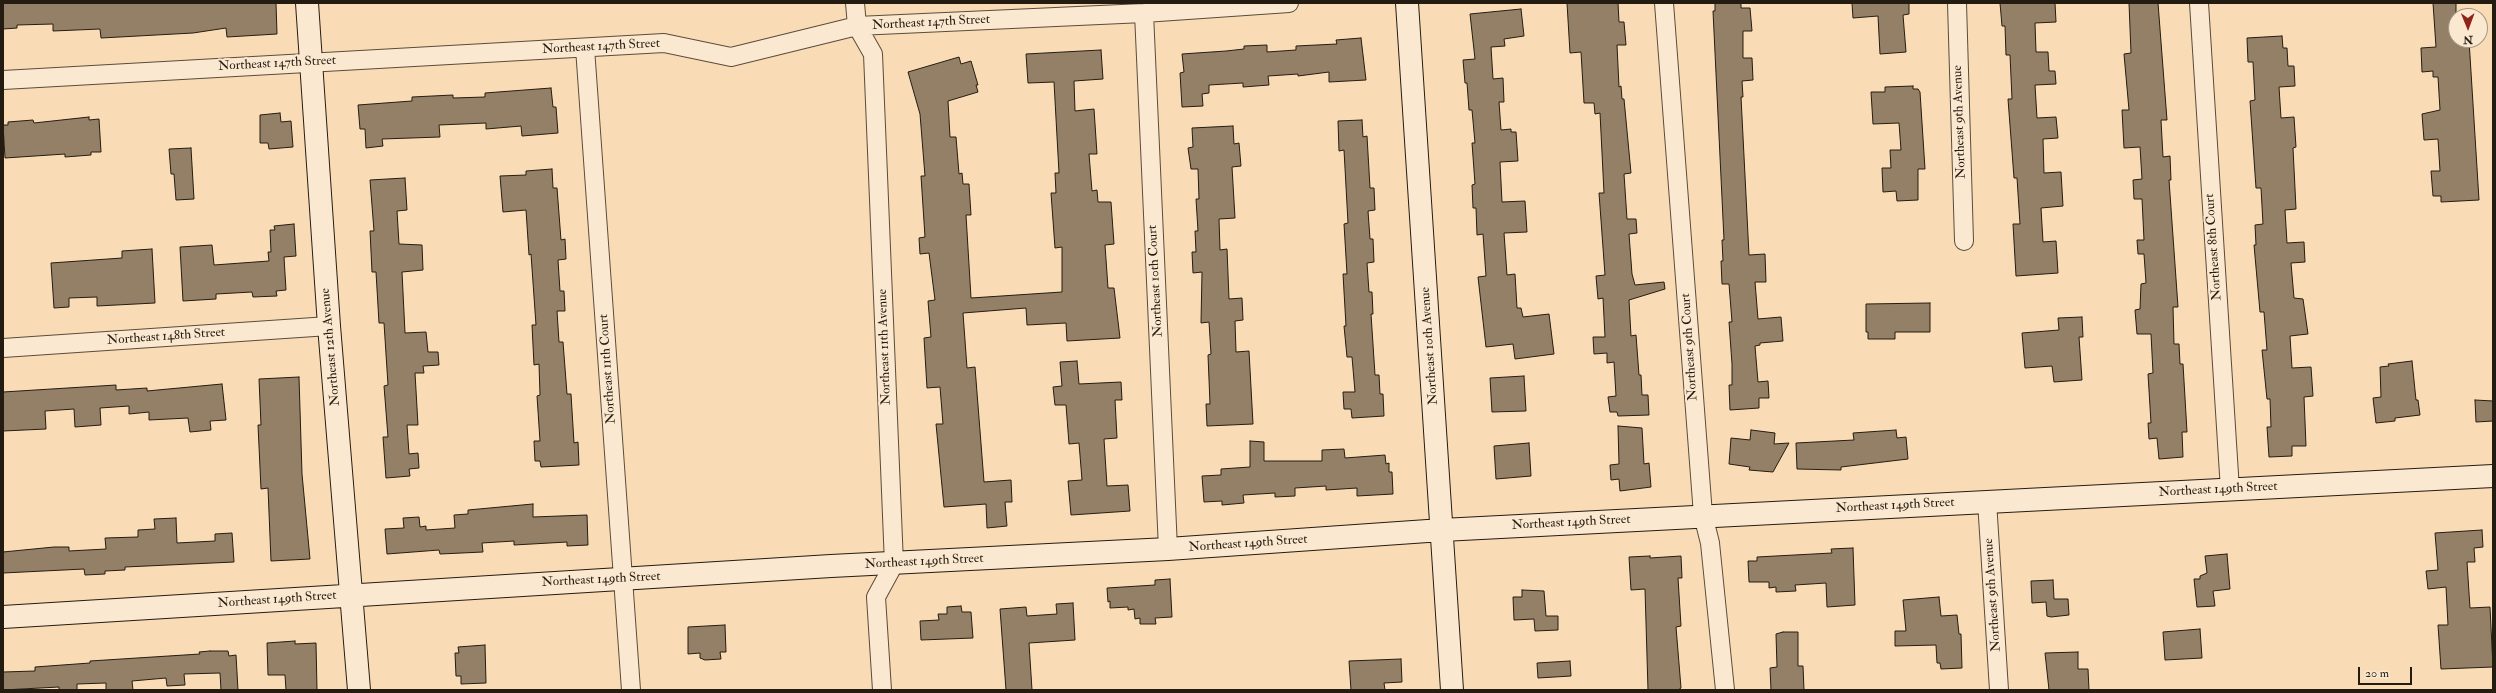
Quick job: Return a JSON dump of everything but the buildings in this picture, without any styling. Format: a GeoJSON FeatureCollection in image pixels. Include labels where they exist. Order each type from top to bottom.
{"type":"FeatureCollection","features":[{"type":"Feature","properties":{"kind":"street","name":"Northeast 12th Avenue"},"geometry":{"type":"LineString","coordinates":[[307,3],[329,326],[359,690]]}},
{"type":"Feature","properties":{"kind":"street","name":"Northeast 11th Avenue"},"geometry":{"type":"LineString","coordinates":[[855,3],[857,26],[873,54],[894,564]]}},
{"type":"Feature","properties":{"kind":"street","name":"Northeast 147th Street"},"geometry":{"type":"LineString","coordinates":[[3,80],[664,43],[731,57],[857,26],[1144,13],[1289,3]]}},
{"type":"Feature","properties":{"kind":"street","name":"Northeast 10th Avenue"},"geometry":{"type":"LineString","coordinates":[[1407,3],[1452,690]]}},
{"type":"Feature","properties":{"kind":"street","name":"Northeast 9th Court"},"geometry":{"type":"LineString","coordinates":[[1664,3],[1702,515],[1710,543],[1725,690]]}},
{"type":"Feature","properties":{"kind":"street","name":"Northeast 9th Avenue"},"geometry":{"type":"LineString","coordinates":[[1957,3],[1964,241]]}},
{"type":"Feature","properties":{"kind":"street","name":"Northeast 8th Court"},"geometry":{"type":"LineString","coordinates":[[2199,3],[2230,490]]}},
{"type":"Feature","properties":{"kind":"street","name":"Northeast 10th Court"},"geometry":{"type":"LineString","coordinates":[[1144,13],[1168,549]]}},
{"type":"Feature","properties":{"kind":"street","name":"Northeast 11th Court"},"geometry":{"type":"LineString","coordinates":[[585,48],[631,690]]}},
{"type":"Feature","properties":{"kind":"street","name":"Northeast 148th Street"},"geometry":{"type":"LineString","coordinates":[[3,348],[329,326]]}},
{"type":"Feature","properties":{"kind":"street","name":"Northeast 149th Street"},"geometry":{"type":"LineString","coordinates":[[3,617],[623,579],[1168,549],[1442,530],[1702,515],[2493,476]]}},
{"type":"Feature","properties":{"kind":"street","name":"Northeast 9th Avenue"},"geometry":{"type":"LineString","coordinates":[[1987,501],[1999,690]]}},
{"type":"Feature","properties":{"kind":"street"},"geometry":{"type":"LineString","coordinates":[[882,690],[876,597],[894,564]]}}]}
